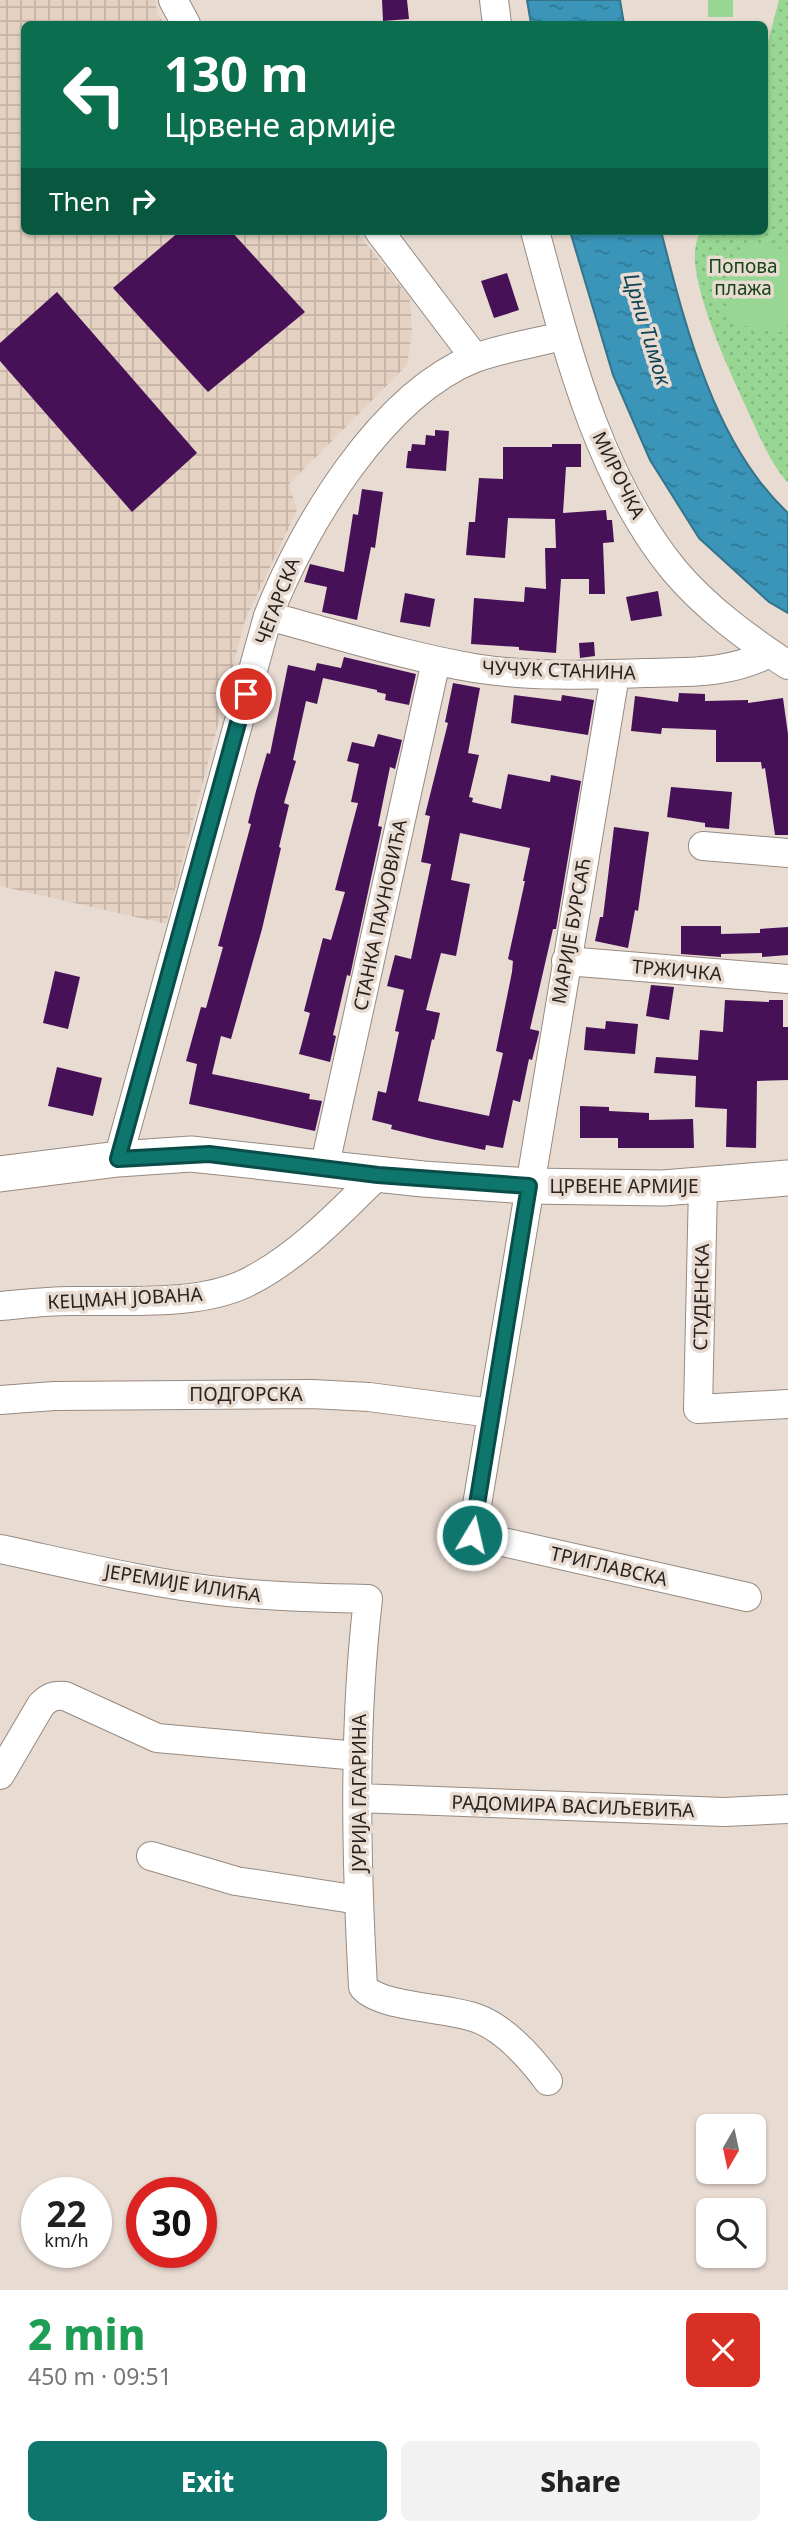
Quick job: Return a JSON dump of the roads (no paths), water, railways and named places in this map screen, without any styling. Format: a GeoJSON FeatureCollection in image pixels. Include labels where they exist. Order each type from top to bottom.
{"type":"FeatureCollection","features":[{"type":"Feature","properties":{"kind":"main road","name":"ЦРВЕНЕ АРМИЈЕ"},"geometry":{"type":"LineString","coordinates":[[0,1174],[118,1159],[209,1154],[378,1175],[529,1186],[632,1189],[788,1178]]}},
{"type":"Feature","properties":{"kind":"street"},"geometry":{"type":"LineString","coordinates":[[173,0],[184,21]]}},
{"type":"Feature","properties":{"kind":"street"},"geometry":{"type":"LineString","coordinates":[[494,0],[497,21]]}},
{"type":"Feature","properties":{"kind":"street"},"geometry":{"type":"LineString","coordinates":[[382,235],[475,358]]}},
{"type":"Feature","properties":{"kind":"street","name":"МИРОЧКА"},"geometry":{"type":"LineString","coordinates":[[536,235],[563,336],[607,455],[647,532],[674,569],[709,607],[778,659]]}},
{"type":"Feature","properties":{"kind":"street","name":"ЧЕГАРСКА"},"geometry":{"type":"LineString","coordinates":[[118,1159],[268,616],[296,550],[322,507],[372,439],[400,408],[424,387],[475,358],[563,336]]}},
{"type":"Feature","properties":{"kind":"street","name":"ЧУЧУК СТАНИНА"},"geometry":{"type":"LineString","coordinates":[[268,616],[436,661],[512,673],[614,675],[725,669],[778,659]]}},
{"type":"Feature","properties":{"kind":"street","name":"СТАНКА ПАУНОВИЋА"},"geometry":{"type":"LineString","coordinates":[[324,1169],[436,661]]}},
{"type":"Feature","properties":{"kind":"street","name":"МАРИЈЕ БУРСАЋ"},"geometry":{"type":"LineString","coordinates":[[529,1186],[614,675]]}},
{"type":"Feature","properties":{"kind":"street"},"geometry":{"type":"LineString","coordinates":[[703,846],[788,853]]}},
{"type":"Feature","properties":{"kind":"street","name":"ТРЖИЧКА"},"geometry":{"type":"LineString","coordinates":[[566,961],[788,979]]}},
{"type":"Feature","properties":{"kind":"street","name":"КЕЦМАН ЈОВАНА"},"geometry":{"type":"LineString","coordinates":[[0,1306],[183,1297],[224,1291],[249,1282],[286,1259],[323,1230],[378,1175]]}},
{"type":"Feature","properties":{"kind":"street"},"geometry":{"type":"LineString","coordinates":[[491,1413],[529,1186]]}},
{"type":"Feature","properties":{"kind":"street","name":"СТУДЕНСКА"},"geometry":{"type":"LineString","coordinates":[[703,1186],[698,1409],[788,1404]]}},
{"type":"Feature","properties":{"kind":"street","name":"ПОДГОРСКА"},"geometry":{"type":"LineString","coordinates":[[0,1400],[54,1396],[312,1394],[369,1397],[491,1413]]}},
{"type":"Feature","properties":{"kind":"street","name":"ТРИГЛАВСКА"},"geometry":{"type":"LineString","coordinates":[[491,1413],[472,1535],[747,1597]]}},
{"type":"Feature","properties":{"kind":"street","name":"ЈЕРЕМИЈЕ ИЛИЋА"},"geometry":{"type":"LineString","coordinates":[[0,1549],[128,1576],[225,1592],[286,1598],[368,1599]]}},
{"type":"Feature","properties":{"kind":"street","name":"ЈУРИЈА ГАГАРИНА"},"geometry":{"type":"LineString","coordinates":[[368,1599],[361,1655],[358,1756],[359,1900],[363,1987],[376,1997],[463,2014],[489,2024],[521,2050],[548,2081]]}},
{"type":"Feature","properties":{"kind":"street"},"geometry":{"type":"LineString","coordinates":[[0,1775],[41,1705],[56,1695],[65,1696],[157,1738],[358,1756]]}},
{"type":"Feature","properties":{"kind":"street","name":"РАДОМИРА ВАСИЉЕВИЋА"},"geometry":{"type":"LineString","coordinates":[[358,1798],[724,1812],[788,1809]]}},
{"type":"Feature","properties":{"kind":"street"},"geometry":{"type":"LineString","coordinates":[[151,1856],[236,1881],[359,1900]]}},
{"type":"Feature","properties":{"kind":"water"},"geometry":{"type":"Polygon","coordinates":[[[527,0],[620,0],[624,21],[530,21],[527,0]]]}},
{"type":"Feature","properties":{"kind":"water","name":"Црни Тимок"},"geometry":{"type":"Polygon","coordinates":[[[571,235],[662,235],[692,343],[722,418],[740,453],[762,485],[788,513],[788,613],[769,602],[699,538],[650,460],[613,375],[571,235]]]}},
{"type":"Feature","properties":{"kind":"park label","name":"Попова плажа"},"geometry":{"type":"Point","coordinates":[743,277]}}]}
